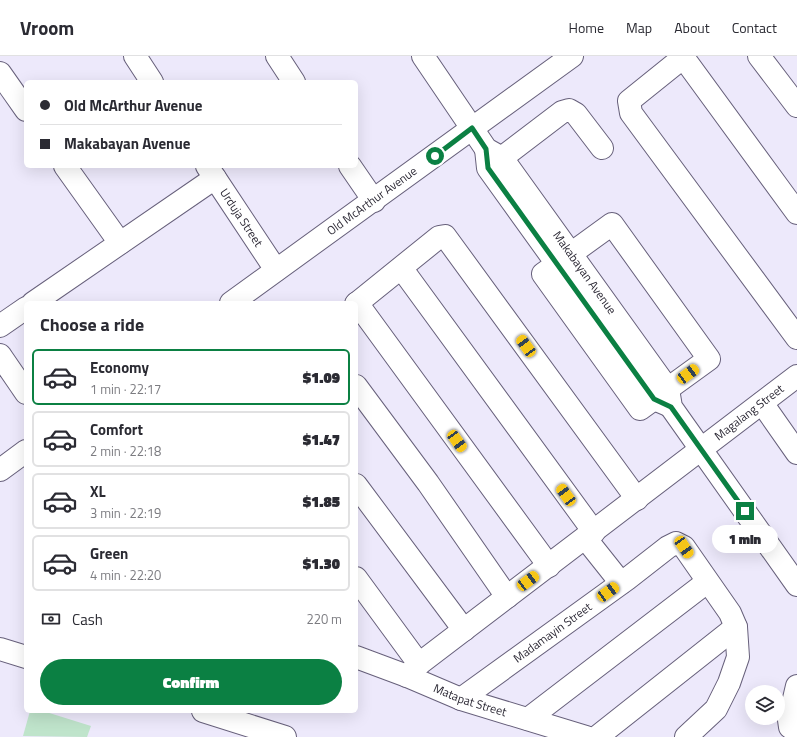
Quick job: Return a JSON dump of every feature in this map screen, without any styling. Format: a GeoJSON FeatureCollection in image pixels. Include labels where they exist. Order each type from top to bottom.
{"type":"FeatureCollection","features":[{"type":"Feature","properties":{"kind":"street"},"geometry":{"type":"LineString","coordinates":[[135,56],[151,80]]}},
{"type":"Feature","properties":{"kind":"street"},"geometry":{"type":"LineString","coordinates":[[277,56],[293,80]]}},
{"type":"Feature","properties":{"kind":"street","name":"Makabayan Avenue"},"geometry":{"type":"LineString","coordinates":[[423,56],[492,158],[700,448],[789,562],[797,584]]}},
{"type":"Feature","properties":{"kind":"street"},"geometry":{"type":"LineString","coordinates":[[759,56],[797,106]]}},
{"type":"Feature","properties":{"kind":"street","name":"Old McArthur Avenue"},"geometry":{"type":"LineString","coordinates":[[234,301],[374,201],[568,57]]}},
{"type":"Feature","properties":{"kind":"street"},"geometry":{"type":"LineString","coordinates":[[797,213],[684,57],[629,101],[631,113],[797,338]]}},
{"type":"Feature","properties":{"kind":"street"},"geometry":{"type":"LineString","coordinates":[[0,73],[24,107]]}},
{"type":"Feature","properties":{"kind":"street"},"geometry":{"type":"LineString","coordinates":[[492,158],[562,112],[569,110],[576,114],[602,148]]}},
{"type":"Feature","properties":{"kind":"street"},"geometry":{"type":"LineString","coordinates":[[67,168],[120,243]]}},
{"type":"Feature","properties":{"kind":"street"},"geometry":{"type":"LineString","coordinates":[[351,168],[374,201]]}},
{"type":"Feature","properties":{"kind":"street"},"geometry":{"type":"LineString","coordinates":[[36,301],[120,243],[211,172]]}},
{"type":"Feature","properties":{"kind":"street","name":"Urduja Street"},"geometry":{"type":"LineString","coordinates":[[211,172],[276,270]]}},
{"type":"Feature","properties":{"kind":"street"},"geometry":{"type":"LineString","coordinates":[[612,224],[709,359],[664,398],[640,409],[543,274],[612,224]]}},
{"type":"Feature","properties":{"kind":"street"},"geometry":{"type":"LineString","coordinates":[[358,302],[402,269],[439,237],[445,236],[637,499]]}},
{"type":"Feature","properties":{"kind":"street"},"geometry":{"type":"LineString","coordinates":[[402,269],[590,535],[621,583]]}},
{"type":"Feature","properties":{"kind":"street"},"geometry":{"type":"LineString","coordinates":[[358,307],[549,566]]}},
{"type":"Feature","properties":{"kind":"street"},"geometry":{"type":"LineString","coordinates":[[0,326],[24,309]]}},
{"type":"Feature","properties":{"kind":"street"},"geometry":{"type":"LineString","coordinates":[[0,355],[24,389]]}},
{"type":"Feature","properties":{"kind":"street","name":"Magalang Street"},"geometry":{"type":"LineString","coordinates":[[413,670],[637,499],[700,448],[797,376]]}},
{"type":"Feature","properties":{"kind":"street"},"geometry":{"type":"LineString","coordinates":[[358,389],[428,482],[508,597]]}},
{"type":"Feature","properties":{"kind":"street"},"geometry":{"type":"LineString","coordinates":[[762,403],[797,453]]}},
{"type":"Feature","properties":{"kind":"street"},"geometry":{"type":"LineString","coordinates":[[0,470],[24,452]]}},
{"type":"Feature","properties":{"kind":"street"},"geometry":{"type":"LineString","coordinates":[[358,488],[464,630]]}},
{"type":"Feature","properties":{"kind":"street","name":"Madamayin Street"},"geometry":{"type":"LineString","coordinates":[[461,699],[668,547],[676,543],[684,547],[707,582]]}},
{"type":"Feature","properties":{"kind":"street"},"geometry":{"type":"LineString","coordinates":[[358,581],[413,670]]}},
{"type":"Feature","properties":{"kind":"street"},"geometry":{"type":"LineString","coordinates":[[528,718],[707,582],[730,613],[736,627],[738,657],[729,683],[716,709],[686,737]]}},
{"type":"Feature","properties":{"kind":"street"},"geometry":{"type":"LineString","coordinates":[[597,737],[736,627]]}},
{"type":"Feature","properties":{"kind":"street"},"geometry":{"type":"LineString","coordinates":[[0,649],[24,656]]}},
{"type":"Feature","properties":{"kind":"street","name":"Matapat Street"},"geometry":{"type":"LineString","coordinates":[[358,657],[413,670],[461,699],[528,718],[586,737]]}},
{"type":"Feature","properties":{"kind":"street"},"geometry":{"type":"LineString","coordinates":[[793,726],[797,686]]}},
{"type":"Feature","properties":{"kind":"street"},"geometry":{"type":"LineString","coordinates":[[209,713],[285,737]]}},
{"type":"Feature","properties":{"kind":"green space"},"geometry":{"type":"Polygon","coordinates":[[[29,713],[49,713],[91,726],[87,737],[23,736],[29,713]]]}},
{"type":"Feature","properties":{"kind":"route"},"geometry":{"type":"LineString","coordinates":[[435,156],[472,128],[486,149],[488,168],[654,399],[671,407],[745,511]]}}]}
